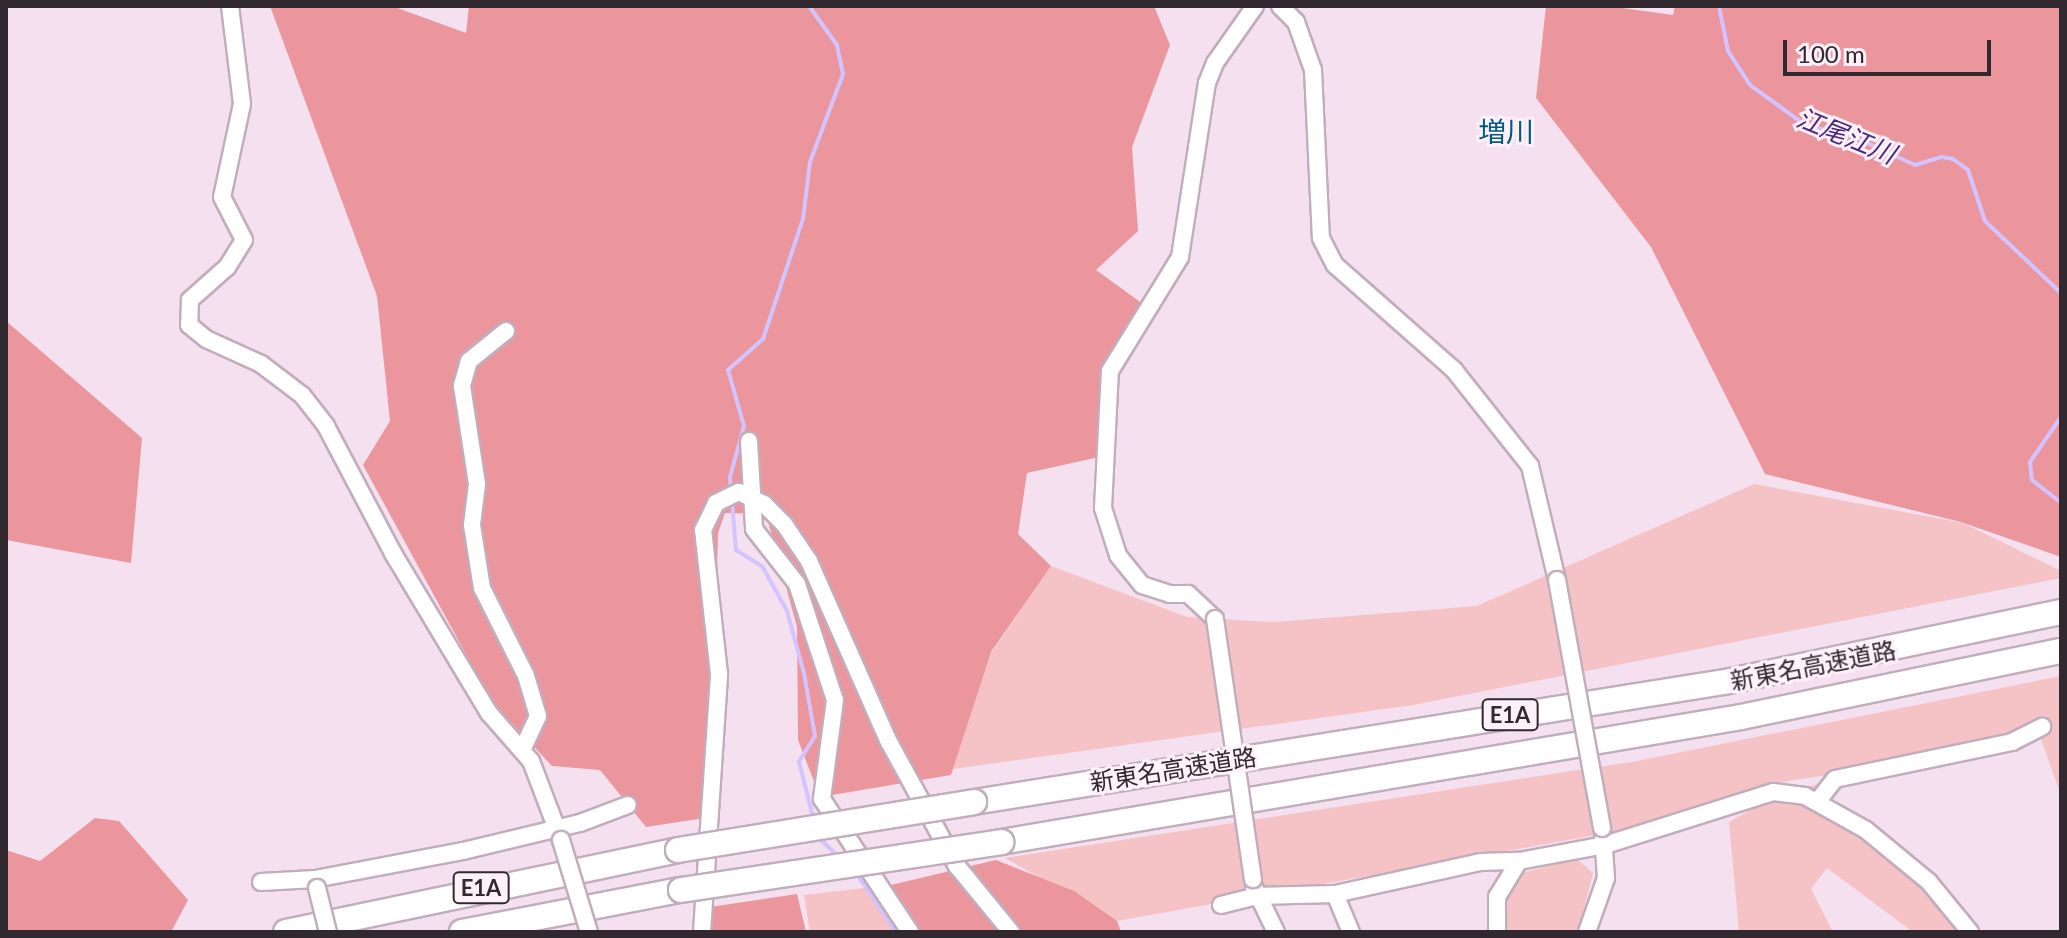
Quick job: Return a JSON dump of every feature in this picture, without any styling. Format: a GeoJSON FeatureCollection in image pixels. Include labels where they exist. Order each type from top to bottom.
{"type":"FeatureCollection","features":[{"type":"Feature","properties":{"kind":"highway","name":"新東名高速道路"},"geometry":{"type":"LineString","coordinates":[[286,932],[545,874],[678,850],[1730,681],[2052,614]]}},
{"type":"Feature","properties":{"kind":"highway","name":"新東名高速道路"},"geometry":{"type":"LineString","coordinates":[[462,932],[681,890],[1001,842],[1741,717],[2058,652]]}},
{"type":"Feature","properties":{"kind":"street"},"geometry":{"type":"LineString","coordinates":[[230,6],[242,104],[222,197],[244,240],[227,267],[190,300],[189,325],[206,339],[261,364],[302,395],[326,426],[394,555],[489,713],[523,748],[559,834],[589,932]]}},
{"type":"Feature","properties":{"kind":"street"},"geometry":{"type":"LineString","coordinates":[[1255,6],[1215,63],[1207,83],[1180,257],[1110,371],[1103,508],[1118,555],[1142,585],[1170,594],[1188,594],[1215,619],[1255,888],[1276,932]]}},
{"type":"Feature","properties":{"kind":"street"},"geometry":{"type":"LineString","coordinates":[[1280,6],[1296,22],[1313,70],[1321,238],[1335,265],[1454,370],[1530,466],[1557,580],[1603,836],[1606,878],[1587,932]]}},
{"type":"Feature","properties":{"kind":"street"},"geometry":{"type":"LineString","coordinates":[[506,331],[469,361],[462,386],[477,484],[472,525],[482,588],[526,676],[538,716],[523,748]]}},
{"type":"Feature","properties":{"kind":"street"},"geometry":{"type":"LineString","coordinates":[[749,441],[744,494],[754,529],[797,584],[835,700],[822,799],[910,932]]}},
{"type":"Feature","properties":{"kind":"street"},"geometry":{"type":"LineString","coordinates":[[702,932],[716,780],[719,674],[703,530],[716,503],[744,494]]}},
{"type":"Feature","properties":{"kind":"street"},"geometry":{"type":"LineString","coordinates":[[744,494],[784,524],[809,561],[904,770],[957,866],[1011,932]]}},
{"type":"Feature","properties":{"kind":"street"},"geometry":{"type":"LineString","coordinates":[[1817,802],[1835,779],[2012,742],[2042,727]]}},
{"type":"Feature","properties":{"kind":"street"},"geometry":{"type":"LineString","coordinates":[[1221,905],[1255,888],[1335,894],[1481,862],[1519,861],[1773,792],[1817,802],[1896,853],[1970,932]]}},
{"type":"Feature","properties":{"kind":"street"},"geometry":{"type":"LineString","coordinates":[[261,882],[316,883],[559,834],[628,805]]}},
{"type":"Feature","properties":{"kind":"street"},"geometry":{"type":"LineString","coordinates":[[1497,932],[1497,897],[1519,861]]}},
{"type":"Feature","properties":{"kind":"street"},"geometry":{"type":"LineString","coordinates":[[316,883],[328,932]]}},
{"type":"Feature","properties":{"kind":"street"},"geometry":{"type":"LineString","coordinates":[[1335,894],[1351,932]]}},
{"type":"Feature","properties":{"kind":"shaded area"},"geometry":{"type":"Polygon","coordinates":[[[270,6],[392,6],[466,33],[469,6],[1154,6],[1170,45],[1132,147],[1138,231],[1096,270],[1143,304],[1110,371],[1099,457],[1027,473],[1018,534],[1051,566],[991,652],[951,775],[820,797],[798,740],[797,627],[766,514],[725,513],[718,533],[711,817],[646,827],[600,770],[552,766],[492,702],[363,465],[390,421],[377,296],[270,6]]]}},
{"type":"Feature","properties":{"kind":"shaded area"},"geometry":{"type":"Polygon","coordinates":[[[1546,6],[1608,6],[1673,15],[1675,6],[2061,6],[2061,557],[1961,522],[1765,474],[1651,247],[1536,98],[1546,6]]]}},
{"type":"Feature","properties":{"kind":"shaded area"},"geometry":{"type":"Polygon","coordinates":[[[6,321],[142,438],[131,563],[6,540],[6,321]]]}},
{"type":"Feature","properties":{"kind":"shaded area"},"geometry":{"type":"Polygon","coordinates":[[[1754,484],[1963,523],[2061,571],[2061,578],[1413,705],[953,769],[988,658],[1051,566],[1187,617],[1274,622],[1477,606],[1754,484]]]}},
{"type":"Feature","properties":{"kind":"shaded area"},"geometry":{"type":"Polygon","coordinates":[[[2061,676],[2061,796],[2039,733],[1929,760],[1788,781],[1607,833],[1117,921],[1005,858],[1637,761],[2061,676]]]}},
{"type":"Feature","properties":{"kind":"shaded area"},"geometry":{"type":"Polygon","coordinates":[[[1819,784],[1824,806],[1934,888],[1969,932],[1913,932],[1827,868],[1811,889],[1833,932],[1739,932],[1729,822],[1782,793],[1819,784]]]}},
{"type":"Feature","properties":{"kind":"shaded area"},"geometry":{"type":"Polygon","coordinates":[[[95,818],[119,821],[188,900],[171,932],[6,932],[6,850],[40,861],[95,818]]]}},
{"type":"Feature","properties":{"kind":"shaded area"},"geometry":{"type":"Polygon","coordinates":[[[1577,859],[1593,873],[1578,932],[1500,932],[1505,877],[1577,859]]]}},
{"type":"Feature","properties":{"kind":"shaded area"},"geometry":{"type":"Polygon","coordinates":[[[996,860],[1074,891],[1117,921],[1121,932],[912,932],[891,885],[996,860]]]}},
{"type":"Feature","properties":{"kind":"shaded area"},"geometry":{"type":"Polygon","coordinates":[[[891,885],[912,932],[810,932],[804,895],[891,885]]]}},
{"type":"Feature","properties":{"kind":"shaded area"},"geometry":{"type":"Polygon","coordinates":[[[797,894],[806,932],[703,932],[710,907],[797,894]]]}},
{"type":"Feature","properties":{"kind":"waterway"},"geometry":{"type":"LineString","coordinates":[[731,492],[730,477],[744,426],[728,370],[763,339],[803,219],[810,162],[843,74],[837,45],[809,6]]}},
{"type":"Feature","properties":{"kind":"waterway","name":"江尾江川"},"geometry":{"type":"LineString","coordinates":[[1719,6],[1728,51],[1750,85],[1805,125],[1854,137],[1915,165],[1942,157],[1953,159],[1968,170],[1985,221],[2061,293]]}},
{"type":"Feature","properties":{"kind":"waterway","name":"江尾江川"},"geometry":{"type":"LineString","coordinates":[[2061,417],[2030,462],[2032,480],[2061,503]]}},
{"type":"Feature","properties":{"kind":"waterway"},"geometry":{"type":"LineString","coordinates":[[732,501],[736,550],[762,566],[787,611],[804,673],[815,736],[799,762],[814,821]]}},
{"type":"Feature","properties":{"kind":"waterway"},"geometry":{"type":"LineString","coordinates":[[818,837],[838,856]]}},
{"type":"Feature","properties":{"kind":"waterway"},"geometry":{"type":"LineString","coordinates":[[856,873],[896,932]]}},
{"type":"Feature","properties":{"kind":"district","name":"増川"},"geometry":{"type":"Point","coordinates":[1506,131]}}]}
